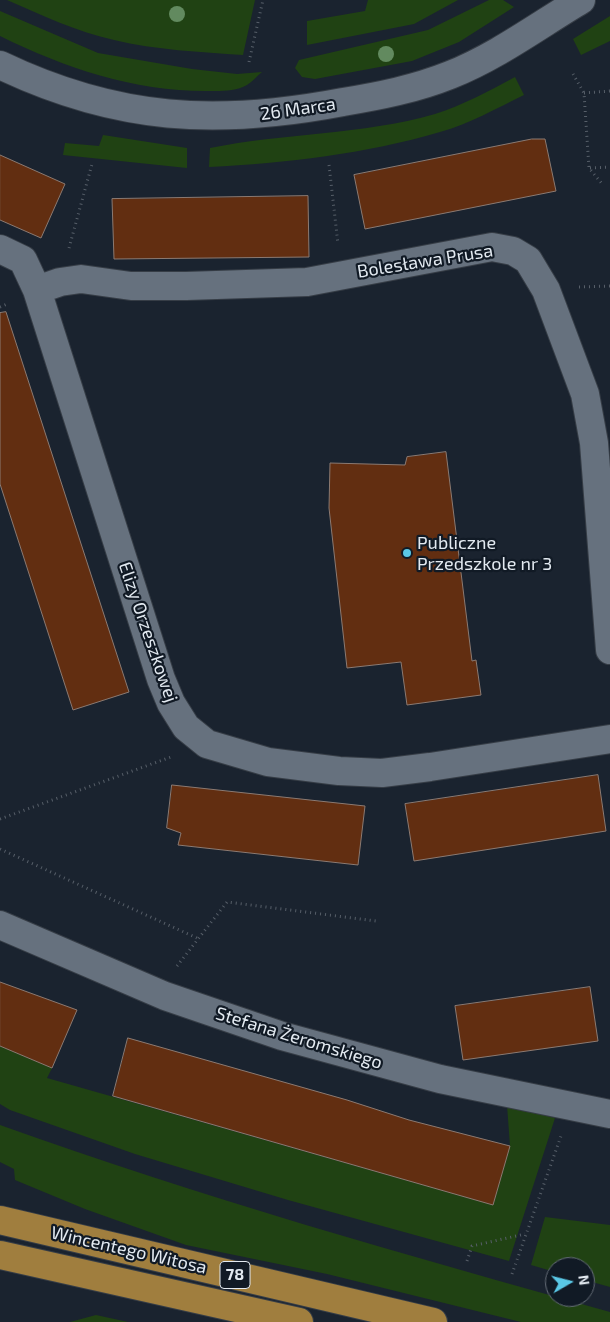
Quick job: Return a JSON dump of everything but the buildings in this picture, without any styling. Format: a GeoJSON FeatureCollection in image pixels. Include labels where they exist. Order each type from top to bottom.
{"type":"FeatureCollection","features":[{"type":"Feature","properties":{"kind":"main road","name":"Wincentego Witosa"},"geometry":{"type":"LineString","coordinates":[[0,1220],[434,1322]]}},
{"type":"Feature","properties":{"kind":"main road","name":"Wincentego Witosa"},"geometry":{"type":"LineString","coordinates":[[0,1255],[299,1322]]}},
{"type":"Feature","properties":{"kind":"street","name":"26 Marca"},"geometry":{"type":"LineString","coordinates":[[0,65],[48,86],[85,99],[143,112],[197,117],[274,113],[382,95],[442,78],[482,60],[581,0]]}},
{"type":"Feature","properties":{"kind":"street","name":"Bolesława Prusa"},"geometry":{"type":"LineString","coordinates":[[49,286],[81,279],[131,286],[307,282],[492,247],[513,250],[528,260],[546,290],[585,394],[594,443],[600,498],[610,650]]}},
{"type":"Feature","properties":{"kind":"street"},"geometry":{"type":"LineString","coordinates":[[0,250],[23,260],[49,286]]}},
{"type":"Feature","properties":{"kind":"street","name":"Elizy Orzeszkowej"},"geometry":{"type":"LineString","coordinates":[[49,286],[161,679],[171,703],[186,727],[207,744],[268,762],[339,771],[382,773],[430,768],[610,739]]}},
{"type":"Feature","properties":{"kind":"street","name":"Stefana Żeromskiego"},"geometry":{"type":"LineString","coordinates":[[0,925],[164,996],[282,1036],[440,1079],[572,1108],[610,1114]]}},
{"type":"Feature","properties":{"kind":"street"},"geometry":{"type":"LineString","coordinates":[[0,1208],[37,1228]]}},
{"type":"Feature","properties":{"kind":"path"},"geometry":{"type":"LineString","coordinates":[[249,62],[263,0]]}},
{"type":"Feature","properties":{"kind":"path"},"geometry":{"type":"LineString","coordinates":[[573,74],[584,93],[589,168],[603,185]]}},
{"type":"Feature","properties":{"kind":"path"},"geometry":{"type":"LineString","coordinates":[[584,93],[610,91]]}},
{"type":"Feature","properties":{"kind":"path"},"geometry":{"type":"LineString","coordinates":[[49,286],[92,164]]}},
{"type":"Feature","properties":{"kind":"path"},"geometry":{"type":"LineString","coordinates":[[329,165],[342,275]]}},
{"type":"Feature","properties":{"kind":"path"},"geometry":{"type":"LineString","coordinates":[[589,168],[610,167]]}},
{"type":"Feature","properties":{"kind":"path"},"geometry":{"type":"LineString","coordinates":[[0,819],[207,744]]}},
{"type":"Feature","properties":{"kind":"path"},"geometry":{"type":"LineString","coordinates":[[0,849],[198,938]]}},
{"type":"Feature","properties":{"kind":"path"},"geometry":{"type":"LineString","coordinates":[[164,996],[177,965],[227,902],[376,921]]}},
{"type":"Feature","properties":{"kind":"path"},"geometry":{"type":"LineString","coordinates":[[512,1274],[572,1108]]}},
{"type":"Feature","properties":{"kind":"path"},"geometry":{"type":"LineString","coordinates":[[467,1261],[472,1246],[525,1234]]}},
{"type":"Feature","properties":{"kind":"green space"},"geometry":{"type":"Polygon","coordinates":[[[7,0],[255,0],[243,55],[162,48],[100,37],[73,28],[7,0]]]}},
{"type":"Feature","properties":{"kind":"green space"},"geometry":{"type":"Polygon","coordinates":[[[368,0],[458,0],[414,24],[307,45],[307,21],[365,11],[368,0]]]}},
{"type":"Feature","properties":{"kind":"green space"},"geometry":{"type":"Polygon","coordinates":[[[489,0],[503,0],[514,7],[459,42],[412,61],[315,79],[302,77],[295,68],[299,60],[428,30],[489,0]]]}},
{"type":"Feature","properties":{"kind":"green space"},"geometry":{"type":"Polygon","coordinates":[[[0,11],[98,53],[192,69],[237,74],[262,72],[247,85],[227,91],[179,90],[152,87],[100,76],[49,58],[0,36],[0,11]]]}},
{"type":"Feature","properties":{"kind":"green space"},"geometry":{"type":"Polygon","coordinates":[[[610,16],[610,41],[581,55],[573,39],[610,16]]]}},
{"type":"Feature","properties":{"kind":"green space"},"geometry":{"type":"Polygon","coordinates":[[[515,77],[524,95],[451,129],[412,140],[355,152],[297,160],[209,167],[210,148],[407,121],[435,114],[456,106],[515,77]]]}},
{"type":"Feature","properties":{"kind":"green space"},"geometry":{"type":"Polygon","coordinates":[[[103,135],[187,148],[187,168],[63,155],[65,143],[99,146],[103,135]]]}},
{"type":"Feature","properties":{"kind":"green space"},"geometry":{"type":"Polygon","coordinates":[[[0,1046],[52,1068],[47,1078],[493,1205],[510,1146],[507,1105],[555,1118],[509,1261],[288,1200],[135,1154],[10,1110],[0,1104],[0,1046]]]}},
{"type":"Feature","properties":{"kind":"green space"},"geometry":{"type":"Polygon","coordinates":[[[0,1125],[227,1201],[545,1294],[545,1307],[592,1307],[610,1312],[610,1322],[521,1322],[327,1274],[186,1245],[85,1209],[15,1180],[14,1169],[0,1162],[0,1125]]]}},
{"type":"Feature","properties":{"kind":"green space"},"geometry":{"type":"Polygon","coordinates":[[[545,1217],[610,1225],[610,1287],[595,1283],[595,1257],[545,1257],[545,1269],[531,1265],[545,1217]]]}},
{"type":"Feature","properties":{"kind":"green space"},"geometry":{"type":"Polygon","coordinates":[[[96,1315],[128,1322],[70,1322],[96,1315]]]}},
{"type":"Feature","properties":{"kind":"place","name":"Publiczne Przedszkole nr 3"},"geometry":{"type":"Point","coordinates":[407,553]}}]}
